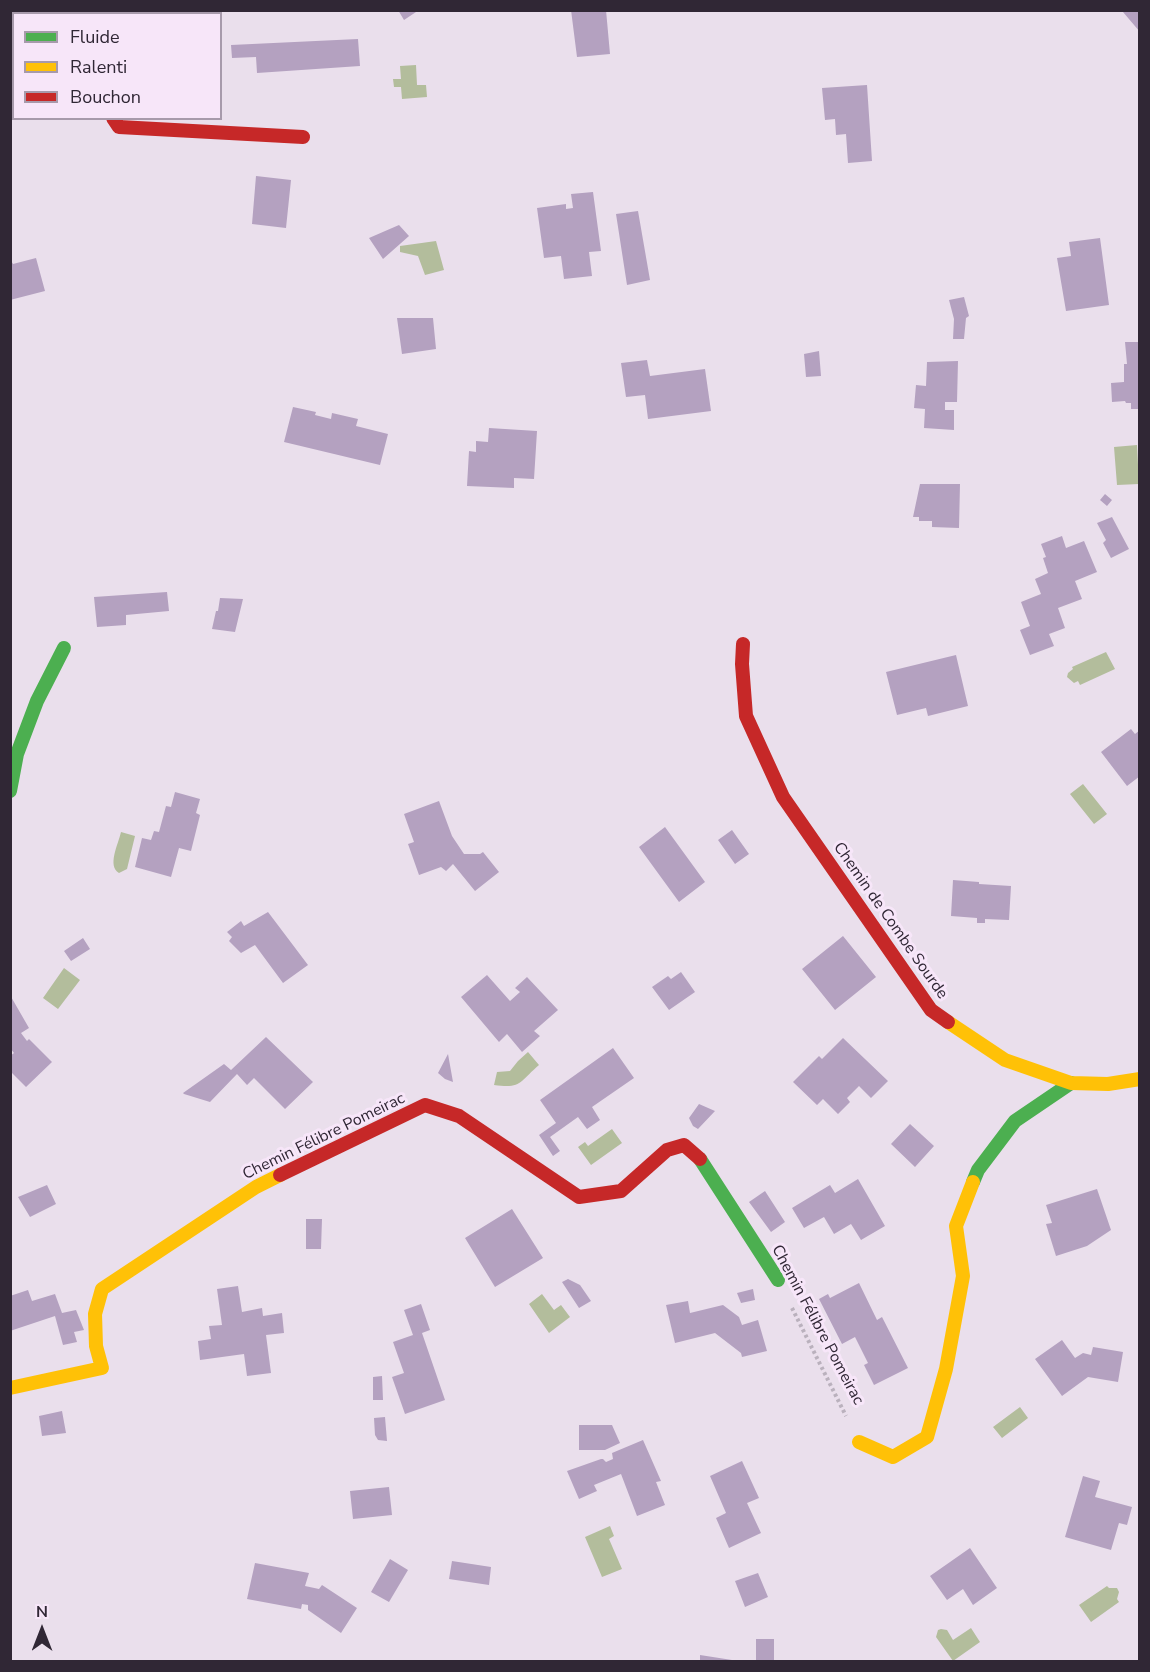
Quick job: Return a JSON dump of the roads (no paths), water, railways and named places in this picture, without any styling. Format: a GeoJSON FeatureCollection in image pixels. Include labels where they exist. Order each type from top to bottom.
{"type":"FeatureCollection","features":[{"type":"Feature","properties":{"kind":"street"},"geometry":{"type":"LineString","coordinates":[[114,120],[119,127],[303,137]]}},
{"type":"Feature","properties":{"kind":"street","name":"Chemin de Combe Sourde"},"geometry":{"type":"LineString","coordinates":[[743,644],[742,664],[746,716],[783,797],[931,1010],[1005,1060],[1071,1083],[1108,1084],[1140,1079]]}},
{"type":"Feature","properties":{"kind":"street"},"geometry":{"type":"LineString","coordinates":[[10,790],[17,754],[38,701],[64,648]]}},
{"type":"Feature","properties":{"kind":"street"},"geometry":{"type":"LineString","coordinates":[[859,1442],[893,1457],[927,1437],[946,1369],[963,1276],[956,1226],[978,1170],[1015,1121],[1071,1083]]}},
{"type":"Feature","properties":{"kind":"street","name":"Chemin Félibre Pomeirac"},"geometry":{"type":"LineString","coordinates":[[10,1388],[102,1368],[96,1346],[95,1314],[102,1289],[256,1186],[425,1105],[459,1116],[579,1197],[621,1191],[667,1150],[684,1145],[700,1159],[778,1280]]}}]}
